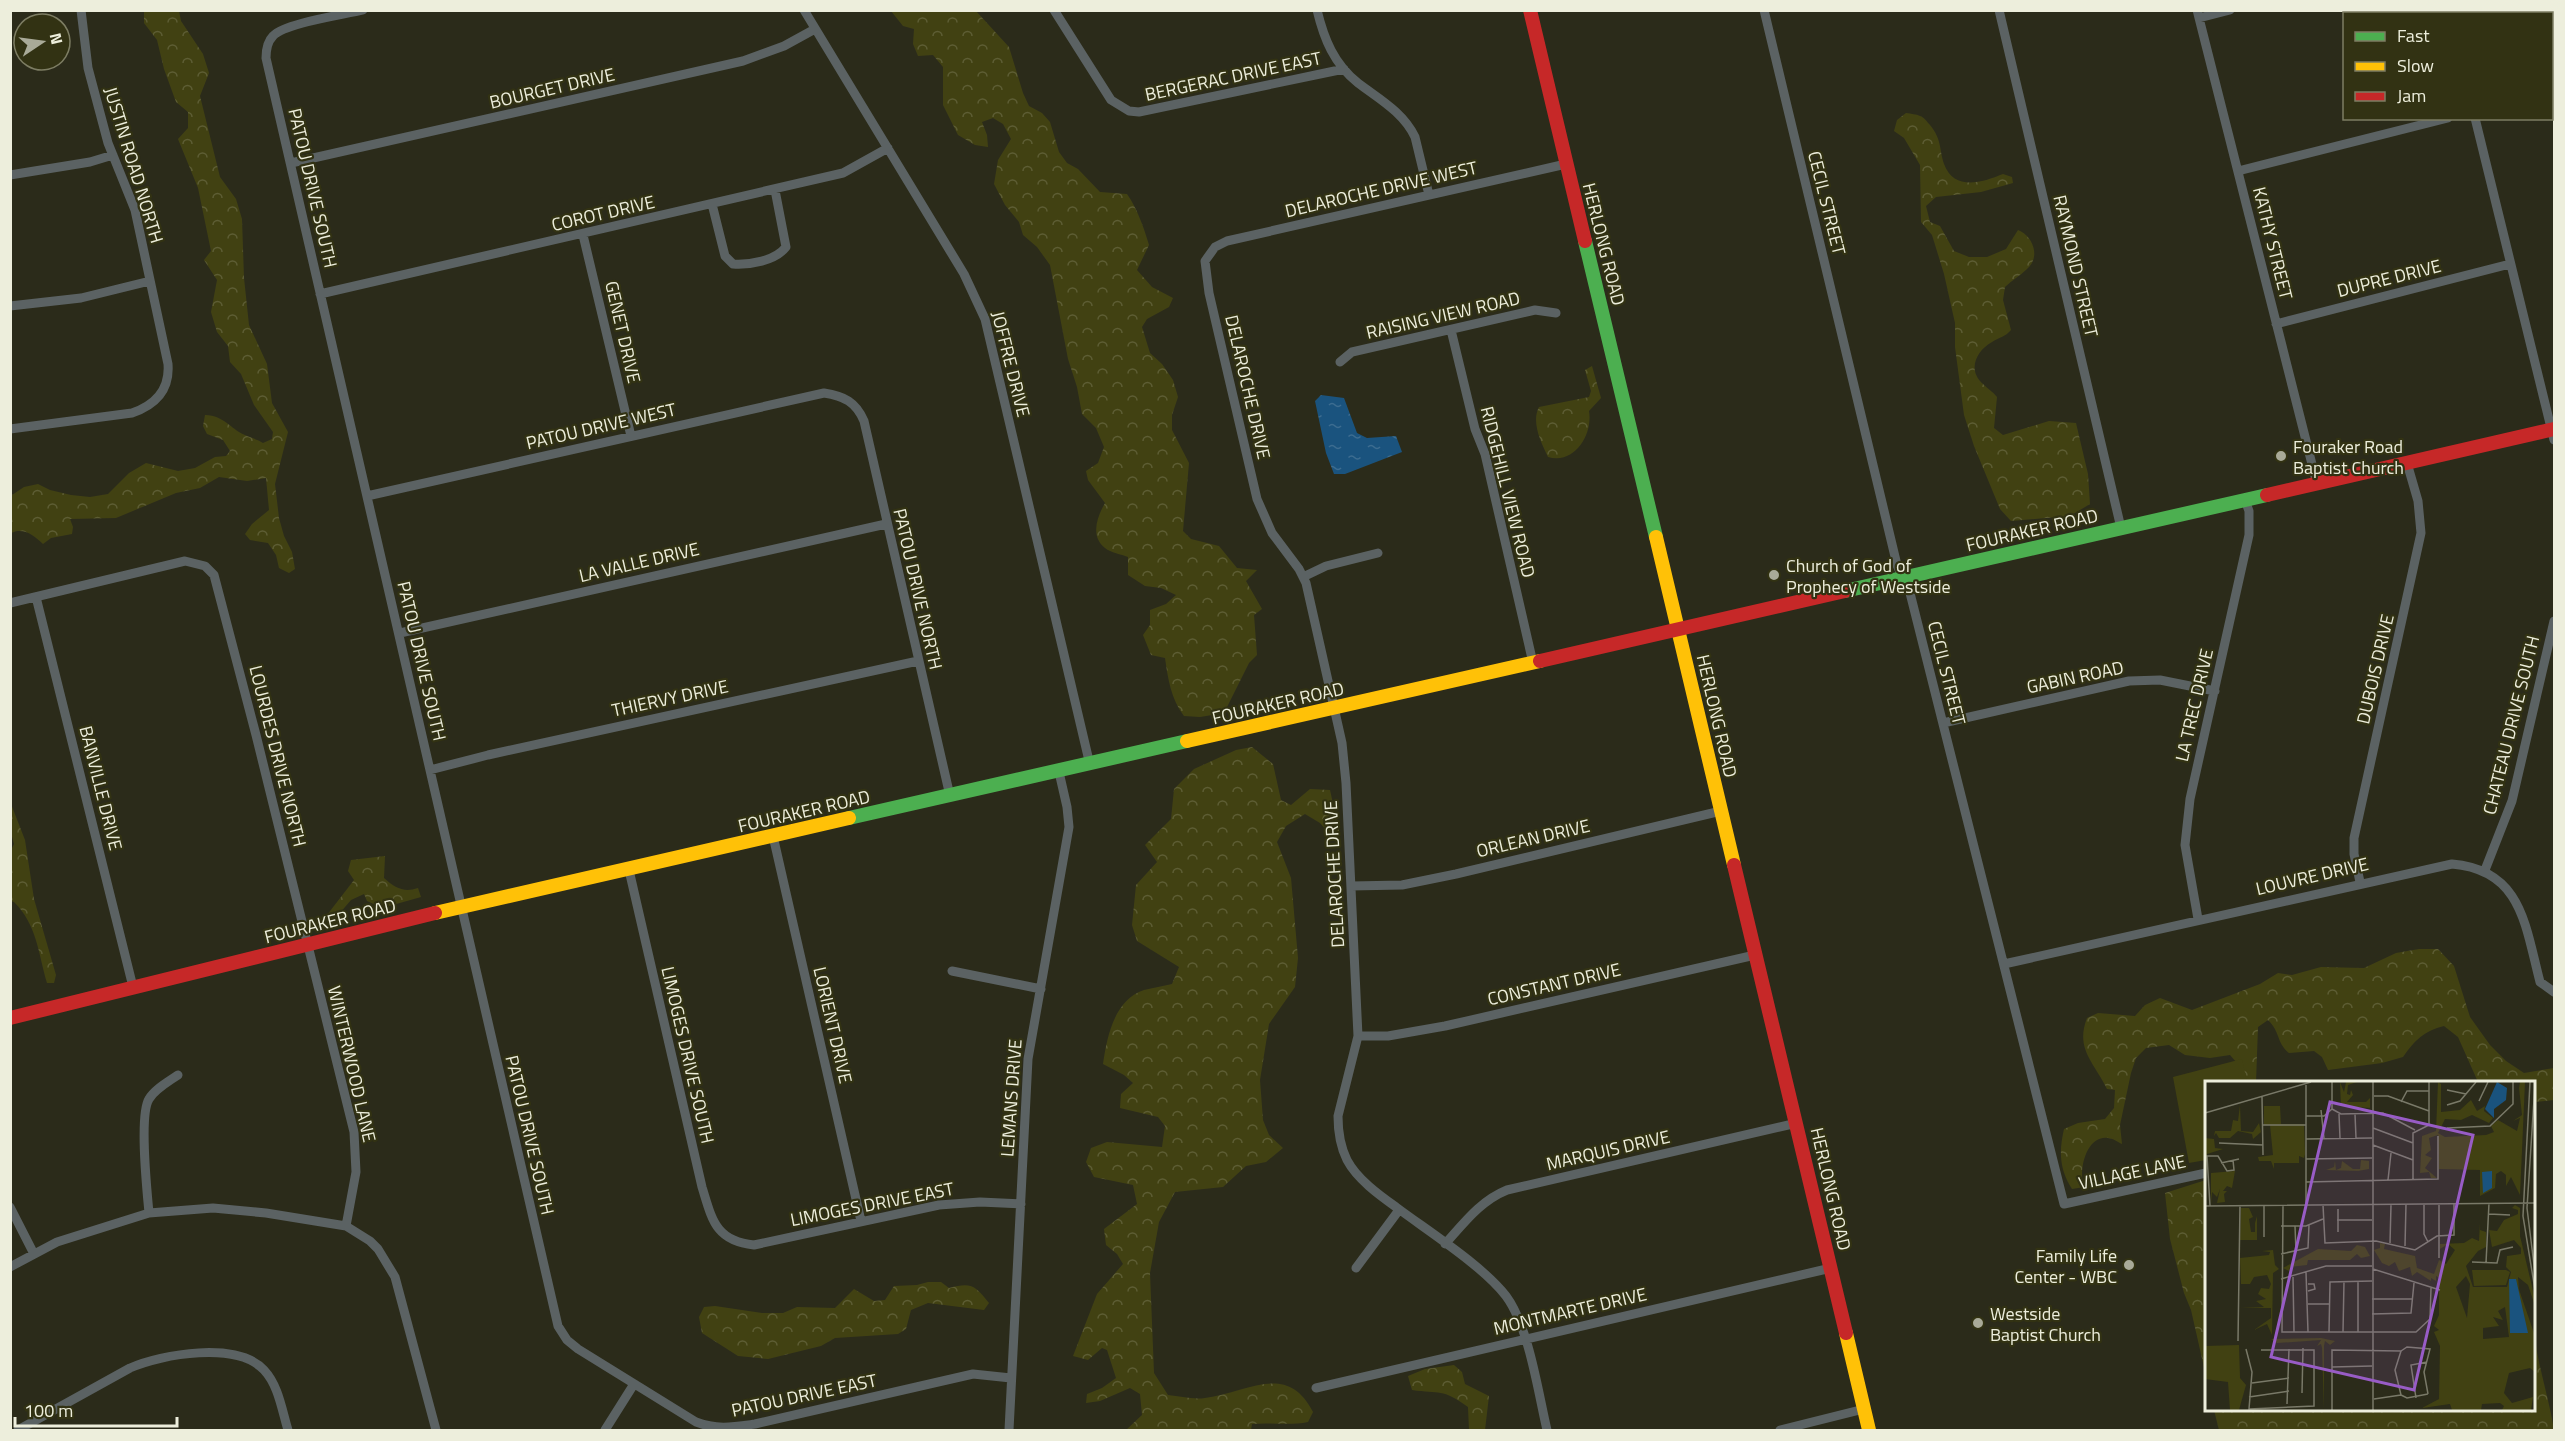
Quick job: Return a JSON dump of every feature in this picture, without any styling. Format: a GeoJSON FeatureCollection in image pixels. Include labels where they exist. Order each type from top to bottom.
{"type":"FeatureCollection","features":[{"type":"Feature","properties":{"kind":"main road","name":"HERLONG ROAD"},"geometry":{"type":"LineString","coordinates":[[1530,10],[1869,1431]]}},
{"type":"Feature","properties":{"kind":"main road","name":"FOURAKER ROAD"},"geometry":{"type":"LineString","coordinates":[[10,1018],[461,908],[773,836],[2317,483],[2554,433]]}},
{"type":"Feature","properties":{"kind":"street","name":"JUSTIN ROAD NORTH"},"geometry":{"type":"LineString","coordinates":[[10,429],[132,413],[151,405],[159,397],[166,386],[169,371],[135,210],[108,143],[88,68],[81,10]]}},
{"type":"Feature","properties":{"kind":"street","name":"PATOU DRIVE SOUTH"},"geometry":{"type":"LineString","coordinates":[[363,10],[285,28],[273,36],[266,48],[266,58],[400,633],[549,1296]]}},
{"type":"Feature","properties":{"kind":"street","name":"JOFFRE DRIVE"},"geometry":{"type":"LineString","coordinates":[[804,10],[964,274],[985,319],[1090,765]]}},
{"type":"Feature","properties":{"kind":"street","name":"BERGERAC DRIVE EAST"},"geometry":{"type":"LineString","coordinates":[[1054,10],[1111,100],[1129,111],[1140,112],[1344,69]]}},
{"type":"Feature","properties":{"kind":"street"},"geometry":{"type":"LineString","coordinates":[[1317,10],[1325,40],[1344,69],[1406,121],[1415,137],[1429,195]]}},
{"type":"Feature","properties":{"kind":"street","name":"CECIL STREET"},"geometry":{"type":"LineString","coordinates":[[1764,10],[1897,566],[1910,593],[2064,1204]]}},
{"type":"Feature","properties":{"kind":"street","name":"RAYMOND STREET"},"geometry":{"type":"LineString","coordinates":[[1999,10],[2121,528]]}},
{"type":"Feature","properties":{"kind":"street"},"geometry":{"type":"LineString","coordinates":[[2198,14],[2230,10]]}},
{"type":"Feature","properties":{"kind":"street","name":"KATHY STREET"},"geometry":{"type":"LineString","coordinates":[[2198,14],[2317,483]]}},
{"type":"Feature","properties":{"kind":"street","name":"BOURGET DRIVE"},"geometry":{"type":"LineString","coordinates":[[291,163],[743,61],[784,46],[815,29]]}},
{"type":"Feature","properties":{"kind":"street"},"geometry":{"type":"LineString","coordinates":[[2238,171],[2440,120]]}},
{"type":"Feature","properties":{"kind":"street"},"geometry":{"type":"LineString","coordinates":[[2475,120],[2554,433]]}},
{"type":"Feature","properties":{"kind":"street","name":"COROT DRIVE"},"geometry":{"type":"LineString","coordinates":[[320,294],[843,173],[888,148]]}},
{"type":"Feature","properties":{"kind":"street"},"geometry":{"type":"LineString","coordinates":[[10,175],[90,162],[113,155]]}},
{"type":"Feature","properties":{"kind":"street","name":"DELAROCHE DRIVE WEST"},"geometry":{"type":"LineString","coordinates":[[1207,255],[1215,247],[1227,241],[1566,164]]}},
{"type":"Feature","properties":{"kind":"street"},"geometry":{"type":"LineString","coordinates":[[712,204],[725,256],[733,264],[745,265],[779,255],[786,246],[775,190]]}},
{"type":"Feature","properties":{"kind":"street","name":"GENET DRIVE"},"geometry":{"type":"LineString","coordinates":[[583,235],[631,436]]}},
{"type":"Feature","properties":{"kind":"street","name":"DELAROCHE DRIVE"},"geometry":{"type":"LineString","coordinates":[[1207,255],[1205,261],[1209,293],[1257,499],[1272,533],[1303,577],[1342,743],[1358,1036],[1352,1069],[1340,1107],[1338,1128],[1340,1140],[1351,1166],[1378,1194],[1445,1244],[1504,1294],[1518,1313],[1547,1431]]}},
{"type":"Feature","properties":{"kind":"street","name":"DUPRE DRIVE"},"geometry":{"type":"LineString","coordinates":[[2276,324],[2510,264]]}},
{"type":"Feature","properties":{"kind":"street"},"geometry":{"type":"LineString","coordinates":[[10,306],[81,298],[150,281]]}},
{"type":"Feature","properties":{"kind":"street","name":"RAISING VIEW ROAD"},"geometry":{"type":"LineString","coordinates":[[1340,362],[1352,352],[1535,310],[1556,313]]}},
{"type":"Feature","properties":{"kind":"street","name":"RIDGEHILL VIEW ROAD"},"geometry":{"type":"LineString","coordinates":[[1451,330],[1475,429],[1485,454],[1533,663]]}},
{"type":"Feature","properties":{"kind":"street","name":"PATOU DRIVE WEST"},"geometry":{"type":"LineString","coordinates":[[367,496],[824,393],[843,397]]}},
{"type":"Feature","properties":{"kind":"street","name":"PATOU DRIVE NORTH"},"geometry":{"type":"LineString","coordinates":[[843,397],[853,404],[864,421],[950,796]]}},
{"type":"Feature","properties":{"kind":"street","name":"DUBOIS DRIVE"},"geometry":{"type":"LineString","coordinates":[[2360,882],[2354,854],[2354,838],[2421,533],[2418,501],[2407,463]]}},
{"type":"Feature","properties":{"kind":"street","name":"LA TREC DRIVE"},"geometry":{"type":"LineString","coordinates":[[2198,920],[2187,868],[2185,836],[2190,799],[2249,535],[2249,511],[2245,500]]}},
{"type":"Feature","properties":{"kind":"street","name":"LA VALLE DRIVE"},"geometry":{"type":"LineString","coordinates":[[400,633],[886,524]]}},
{"type":"Feature","properties":{"kind":"street"},"geometry":{"type":"LineString","coordinates":[[1303,577],[1326,566],[1378,553]]}},
{"type":"Feature","properties":{"kind":"street","name":"LOURDES DRIVE NORTH"},"geometry":{"type":"LineString","coordinates":[[36,597],[184,561],[205,566],[214,575],[308,946]]}},
{"type":"Feature","properties":{"kind":"street"},"geometry":{"type":"LineString","coordinates":[[10,603],[36,597]]}},
{"type":"Feature","properties":{"kind":"street","name":"BANVILLE DRIVE"},"geometry":{"type":"LineString","coordinates":[[36,597],[133,987]]}},
{"type":"Feature","properties":{"kind":"street","name":"CHATEAU DRIVE SOUTH"},"geometry":{"type":"LineString","coordinates":[[2485,870],[2512,801],[2554,621]]}},
{"type":"Feature","properties":{"kind":"street","name":"THIERVY DRIVE"},"geometry":{"type":"LineString","coordinates":[[430,770],[488,755],[918,661]]}},
{"type":"Feature","properties":{"kind":"street","name":"GABIN ROAD"},"geometry":{"type":"LineString","coordinates":[[1943,723],[2129,681],[2160,680],[2215,691]]}},
{"type":"Feature","properties":{"kind":"street","name":"LEMANS DRIVE"},"geometry":{"type":"LineString","coordinates":[[1009,1431],[1028,1059],[1069,827],[1059,772]]}},
{"type":"Feature","properties":{"kind":"street","name":"ORLEAN DRIVE"},"geometry":{"type":"LineString","coordinates":[[1351,886],[1402,885],[1721,811]]}},
{"type":"Feature","properties":{"kind":"street","name":"LORIENT DRIVE"},"geometry":{"type":"LineString","coordinates":[[773,836],[861,1221]]}},
{"type":"Feature","properties":{"kind":"street","name":"LOUVRE DRIVE"},"geometry":{"type":"LineString","coordinates":[[2004,963],[2437,865],[2470,866],[2485,870]]}},
{"type":"Feature","properties":{"kind":"street","name":"LIMOGES DRIVE SOUTH"},"geometry":{"type":"LineString","coordinates":[[629,870],[702,1187],[714,1223],[731,1239]]}},
{"type":"Feature","properties":{"kind":"street"},"geometry":{"type":"LineString","coordinates":[[2485,870],[2499,879],[2518,907],[2540,982],[2554,992]]}},
{"type":"Feature","properties":{"kind":"street","name":"WINTERWOOD LANE"},"geometry":{"type":"LineString","coordinates":[[308,946],[354,1132],[356,1172],[346,1226]]}},
{"type":"Feature","properties":{"kind":"street","name":"CONSTANT DRIVE"},"geometry":{"type":"LineString","coordinates":[[1358,1036],[1388,1036],[1445,1026],[1755,955]]}},
{"type":"Feature","properties":{"kind":"street"},"geometry":{"type":"LineString","coordinates":[[952,971],[1041,989]]}},
{"type":"Feature","properties":{"kind":"street"},"geometry":{"type":"LineString","coordinates":[[149,1213],[145,1154],[147,1101],[178,1075]]}},
{"type":"Feature","properties":{"kind":"street","name":"MARQUIS DRIVE"},"geometry":{"type":"LineString","coordinates":[[1445,1244],[1477,1208],[1507,1190],[1797,1123]]}},
{"type":"Feature","properties":{"kind":"street","name":"VILLAGE LANE"},"geometry":{"type":"LineString","coordinates":[[2064,1204],[2205,1173]]}},
{"type":"Feature","properties":{"kind":"street","name":"LIMOGES DRIVE EAST"},"geometry":{"type":"LineString","coordinates":[[731,1239],[754,1245],[939,1205],[981,1202],[1021,1204]]}},
{"type":"Feature","properties":{"kind":"street"},"geometry":{"type":"LineString","coordinates":[[10,1207],[34,1254]]}},
{"type":"Feature","properties":{"kind":"street"},"geometry":{"type":"LineString","coordinates":[[10,1267],[88,1230],[149,1213],[213,1208],[346,1226],[370,1241],[386,1260],[395,1277],[436,1431]]}},
{"type":"Feature","properties":{"kind":"street"},"geometry":{"type":"LineString","coordinates":[[1356,1268],[1399,1210]]}},
{"type":"Feature","properties":{"kind":"street","name":"MONTMARTE DRIVE"},"geometry":{"type":"LineString","coordinates":[[1316,1388],[1831,1268]]}},
{"type":"Feature","properties":{"kind":"street","name":"PATOU DRIVE EAST"},"geometry":{"type":"LineString","coordinates":[[549,1296],[558,1326],[567,1340],[696,1422],[712,1428],[727,1428],[973,1374],[1011,1378]]}},
{"type":"Feature","properties":{"kind":"street"},"geometry":{"type":"LineString","coordinates":[[18,1431],[145,1361],[184,1354],[236,1354],[255,1362],[267,1373],[274,1385],[288,1431]]}},
{"type":"Feature","properties":{"kind":"street"},"geometry":{"type":"LineString","coordinates":[[604,1431],[634,1384]]}},
{"type":"Feature","properties":{"kind":"street"},"geometry":{"type":"LineString","coordinates":[[1780,1431],[1864,1410]]}},
{"type":"Feature","properties":{"kind":"green space"},"geometry":{"type":"Polygon","coordinates":[[[144,11],[179,11],[181,21],[203,54],[209,73],[200,96],[220,177],[236,199],[242,219],[244,278],[249,325],[267,364],[272,403],[288,432],[275,484],[279,518],[292,552],[295,569],[289,573],[279,568],[276,555],[268,543],[250,540],[245,534],[252,524],[269,510],[266,478],[247,481],[219,477],[200,488],[176,493],[116,518],[70,519],[73,527],[72,534],[51,538],[43,544],[28,533],[15,531],[11,533],[12,495],[24,487],[38,484],[50,490],[90,497],[108,494],[129,473],[146,463],[178,471],[195,468],[215,457],[226,456],[230,451],[223,440],[207,434],[203,426],[205,415],[217,418],[263,443],[272,439],[273,432],[254,405],[241,374],[230,362],[228,346],[217,332],[211,312],[217,280],[204,260],[211,251],[198,188],[178,139],[188,128],[188,112],[176,102],[164,69],[157,40],[144,23],[144,11]]]}},
{"type":"Feature","properties":{"kind":"green space"},"geometry":{"type":"Polygon","coordinates":[[[891,11],[976,11],[1009,47],[1029,106],[1042,113],[1050,122],[1059,152],[1067,163],[1078,169],[1100,192],[1127,194],[1137,212],[1149,245],[1137,270],[1152,287],[1173,298],[1169,307],[1147,319],[1142,327],[1150,353],[1162,364],[1173,380],[1178,397],[1172,415],[1172,430],[1189,463],[1183,531],[1191,539],[1219,546],[1237,568],[1257,570],[1246,581],[1262,609],[1254,615],[1257,655],[1249,663],[1224,713],[1200,717],[1184,716],[1173,696],[1165,658],[1151,655],[1143,635],[1150,625],[1150,610],[1166,604],[1176,595],[1161,588],[1145,586],[1128,575],[1128,557],[1107,550],[1098,538],[1096,526],[1105,503],[1088,480],[1086,471],[1098,463],[1104,447],[1096,428],[1082,414],[1077,387],[1068,359],[1050,265],[1037,247],[1023,235],[1019,222],[1005,205],[994,184],[998,160],[1011,139],[1003,124],[993,118],[982,122],[987,135],[988,147],[975,145],[958,135],[943,105],[943,67],[933,55],[918,56],[913,44],[914,29],[903,26],[891,11]]]}},
{"type":"Feature","properties":{"kind":"green space"},"geometry":{"type":"Polygon","coordinates":[[[1906,113],[1924,118],[1934,130],[1944,164],[1954,178],[1977,182],[2003,174],[2012,177],[2013,183],[1981,192],[1936,197],[1926,206],[1930,222],[1940,226],[1954,251],[1969,257],[1987,257],[2006,249],[2018,230],[2031,242],[2034,259],[2005,287],[2003,300],[2011,330],[1982,350],[1976,361],[1975,373],[1978,379],[1997,397],[1994,428],[2003,435],[2049,421],[2076,423],[2088,474],[2090,504],[2070,516],[2011,521],[2000,509],[1974,446],[1964,415],[1955,347],[1955,323],[1944,274],[1932,235],[1921,222],[1920,165],[1904,138],[1894,131],[1897,120],[1906,113]]]}},
{"type":"Feature","properties":{"kind":"green space"},"geometry":{"type":"Polygon","coordinates":[[[1592,366],[1601,398],[1589,411],[1585,438],[1574,452],[1558,458],[1548,457],[1536,425],[1539,407],[1589,397],[1591,391],[1585,370],[1592,366]]]}},
{"type":"Feature","properties":{"kind":"green space"},"geometry":{"type":"Polygon","coordinates":[[[1252,747],[1273,764],[1281,800],[1291,805],[1310,789],[1330,790],[1339,831],[1330,834],[1320,823],[1305,814],[1286,826],[1277,842],[1291,878],[1298,958],[1295,987],[1269,1024],[1260,1080],[1263,1120],[1269,1135],[1283,1148],[1266,1162],[1246,1166],[1223,1187],[1175,1192],[1159,1222],[1150,1273],[1154,1373],[1168,1395],[1191,1398],[1205,1398],[1265,1384],[1278,1384],[1291,1388],[1303,1397],[1313,1412],[1308,1422],[1252,1424],[1251,1430],[1126,1430],[1142,1415],[1140,1394],[1130,1388],[1100,1401],[1086,1403],[1087,1394],[1102,1388],[1116,1378],[1107,1350],[1102,1348],[1088,1360],[1073,1356],[1097,1294],[1123,1264],[1117,1254],[1106,1245],[1104,1229],[1137,1204],[1133,1185],[1094,1177],[1086,1162],[1091,1148],[1107,1142],[1162,1147],[1165,1126],[1158,1117],[1120,1108],[1121,1094],[1133,1083],[1124,1075],[1103,1064],[1105,1053],[1114,1021],[1126,1002],[1144,990],[1172,984],[1179,967],[1137,941],[1132,925],[1136,885],[1157,862],[1145,845],[1171,819],[1174,789],[1194,769],[1236,750],[1252,747]]]}},
{"type":"Feature","properties":{"kind":"green space"},"geometry":{"type":"Polygon","coordinates":[[[11,804],[25,840],[34,899],[56,975],[54,983],[47,983],[39,950],[28,920],[11,901],[11,850],[14,844],[11,833],[11,804]]]}},
{"type":"Feature","properties":{"kind":"green space"},"geometry":{"type":"Polygon","coordinates":[[[385,856],[384,878],[400,889],[418,888],[421,897],[382,908],[367,901],[364,894],[351,900],[339,914],[327,915],[354,880],[348,871],[351,860],[385,856]]]}},
{"type":"Feature","properties":{"kind":"green space"},"geometry":{"type":"Polygon","coordinates":[[[2419,949],[2438,949],[2454,966],[2470,1017],[2490,1045],[2506,1061],[2524,1073],[2554,1068],[2554,1100],[2535,1102],[2535,1081],[2478,1081],[2458,1037],[2444,1026],[2420,1037],[2403,1057],[2382,1063],[2328,1070],[2322,1057],[2314,1051],[2289,1053],[2268,1020],[2258,1027],[2256,1081],[2244,1081],[2237,1063],[2230,1055],[2210,1058],[2185,1055],[2169,1045],[2146,1048],[2136,1058],[2131,1073],[2120,1125],[2122,1144],[2108,1138],[2094,1142],[2083,1164],[2084,1187],[2072,1189],[2061,1160],[2064,1129],[2078,1123],[2105,1119],[2114,1108],[2115,1090],[2107,1089],[2085,1047],[2083,1038],[2087,1018],[2098,1013],[2135,1016],[2145,1005],[2160,998],[2192,1010],[2260,984],[2278,973],[2292,975],[2321,967],[2364,968],[2396,953],[2419,949]]]}},
{"type":"Feature","properties":{"kind":"green space"},"geometry":{"type":"Polygon","coordinates":[[[2242,1059],[2247,1081],[2205,1081],[2205,1160],[2189,1163],[2173,1077],[2242,1059]]]}},
{"type":"Feature","properties":{"kind":"green space"},"geometry":{"type":"Polygon","coordinates":[[[2205,1180],[2205,1372],[2191,1310],[2184,1293],[2170,1239],[2165,1193],[2205,1180]]]}},
{"type":"Feature","properties":{"kind":"green space"},"geometry":{"type":"Polygon","coordinates":[[[941,1282],[949,1288],[972,1286],[989,1303],[984,1310],[928,1303],[911,1310],[906,1329],[898,1334],[835,1338],[821,1346],[768,1359],[738,1356],[702,1333],[699,1317],[704,1307],[715,1306],[762,1313],[783,1313],[797,1307],[835,1308],[854,1289],[874,1301],[885,1300],[894,1286],[941,1282]]]}},
{"type":"Feature","properties":{"kind":"green space"},"geometry":{"type":"Polygon","coordinates":[[[2535,1336],[2554,1430],[2219,1430],[2214,1411],[2535,1411],[2535,1336]]]}},
{"type":"Feature","properties":{"kind":"green space"},"geometry":{"type":"Polygon","coordinates":[[[1454,1365],[1462,1372],[1465,1384],[1489,1396],[1485,1430],[1469,1430],[1468,1407],[1452,1397],[1441,1393],[1412,1390],[1408,1376],[1425,1369],[1454,1365]]]}},
{"type":"Feature","properties":{"kind":"water"},"geometry":{"type":"Polygon","coordinates":[[[1321,395],[1344,398],[1357,433],[1367,438],[1396,436],[1402,452],[1345,474],[1334,474],[1326,453],[1315,401],[1321,395]]]}},
{"type":"Feature","properties":{"kind":"traffic: fast"},"geometry":{"type":"LineString","coordinates":[[1585,241],[1656,537]]}},
{"type":"Feature","properties":{"kind":"traffic: fast"},"geometry":{"type":"LineString","coordinates":[[1845,591],[2267,495]]}},
{"type":"Feature","properties":{"kind":"traffic: fast"},"geometry":{"type":"LineString","coordinates":[[849,818],[1187,741]]}},
{"type":"Feature","properties":{"kind":"traffic: slow"},"geometry":{"type":"LineString","coordinates":[[1656,537],[1734,865]]}},
{"type":"Feature","properties":{"kind":"traffic: slow"},"geometry":{"type":"LineString","coordinates":[[1187,741],[1540,661]]}},
{"type":"Feature","properties":{"kind":"traffic: slow"},"geometry":{"type":"LineString","coordinates":[[435,913],[849,818]]}},
{"type":"Feature","properties":{"kind":"traffic: slow"},"geometry":{"type":"LineString","coordinates":[[1846,1333],[1869,1430]]}},
{"type":"Feature","properties":{"kind":"traffic: jam"},"geometry":{"type":"LineString","coordinates":[[1530,10],[1585,241]]}},
{"type":"Feature","properties":{"kind":"traffic: jam"},"geometry":{"type":"LineString","coordinates":[[2267,495],[2554,429]]}},
{"type":"Feature","properties":{"kind":"traffic: jam"},"geometry":{"type":"LineString","coordinates":[[1540,661],[1845,591]]}},
{"type":"Feature","properties":{"kind":"traffic: jam"},"geometry":{"type":"LineString","coordinates":[[1734,865],[1846,1333]]}},
{"type":"Feature","properties":{"kind":"traffic: jam"},"geometry":{"type":"LineString","coordinates":[[10,1018],[435,913]]}},
{"type":"Feature","properties":{"kind":"place","name":"Fouraker Road Baptist Church"},"geometry":{"type":"Point","coordinates":[2281,456]}},
{"type":"Feature","properties":{"kind":"place","name":"Church of God of Prophecy of Westside"},"geometry":{"type":"Point","coordinates":[1774,575]}},
{"type":"Feature","properties":{"kind":"place","name":"Family Life Center - WBC"},"geometry":{"type":"Point","coordinates":[2129,1265]}},
{"type":"Feature","properties":{"kind":"place","name":"Westside Baptist Church"},"geometry":{"type":"Point","coordinates":[1978,1323]}}]}
